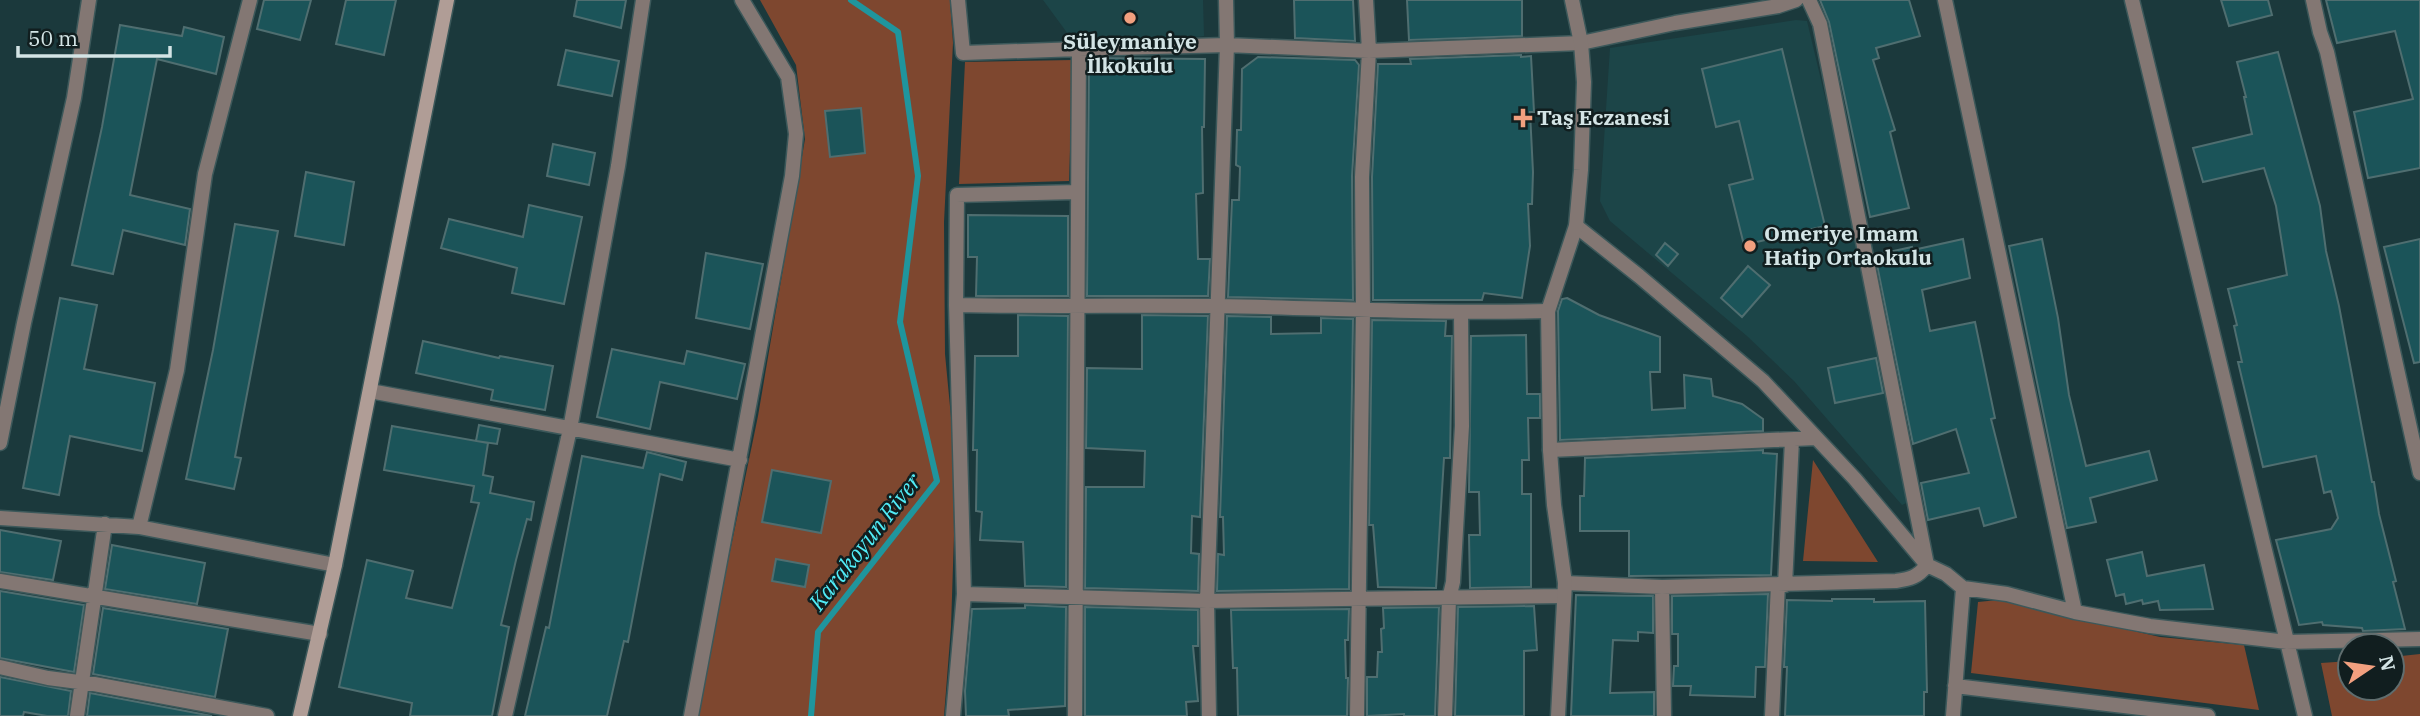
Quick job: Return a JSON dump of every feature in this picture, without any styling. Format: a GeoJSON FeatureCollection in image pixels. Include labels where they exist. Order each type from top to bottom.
{"type":"FeatureCollection","features":[{"type":"Feature","properties":{"kind":"main road"},"geometry":{"type":"LineString","coordinates":[[300,716],[335,565],[447,0]]}},
{"type":"Feature","properties":{"kind":"street"},"geometry":{"type":"LineString","coordinates":[[0,443],[74,98],[89,0]]}},
{"type":"Feature","properties":{"kind":"street"},"geometry":{"type":"LineString","coordinates":[[139,527],[177,370],[205,174],[250,0]]}},
{"type":"Feature","properties":{"kind":"street"},"geometry":{"type":"LineString","coordinates":[[505,716],[570,429],[618,166],[643,0]]}},
{"type":"Feature","properties":{"kind":"street"},"geometry":{"type":"LineString","coordinates":[[691,716],[790,188],[796,134],[788,77],[741,0]]}},
{"type":"Feature","properties":{"kind":"street"},"geometry":{"type":"LineString","coordinates":[[958,0],[963,53],[1227,45],[1369,51],[1581,43],[1675,23],[1778,6],[1796,0]]}},
{"type":"Feature","properties":{"kind":"street"},"geometry":{"type":"LineString","coordinates":[[1209,716],[1208,601],[1227,45],[1226,0]]}},
{"type":"Feature","properties":{"kind":"street"},"geometry":{"type":"LineString","coordinates":[[1357,716],[1363,311],[1362,177],[1369,51],[1366,0]]}},
{"type":"Feature","properties":{"kind":"street"},"geometry":{"type":"LineString","coordinates":[[1558,716],[1565,590],[1550,450],[1548,311],[1576,226],[1581,170],[1581,43],[1572,0]]}},
{"type":"Feature","properties":{"kind":"street"},"geometry":{"type":"LineString","coordinates":[[964,594],[1208,601],[1449,599],[1565,590],[1910,579],[1921,574],[1927,565],[1820,24],[1809,0]]}},
{"type":"Feature","properties":{"kind":"street"},"geometry":{"type":"LineString","coordinates":[[1945,0],[2076,612]]}},
{"type":"Feature","properties":{"kind":"street"},"geometry":{"type":"LineString","coordinates":[[2132,0],[2305,716]]}},
{"type":"Feature","properties":{"kind":"street"},"geometry":{"type":"LineString","coordinates":[[2313,0],[2320,32],[2328,52],[2420,473]]}},
{"type":"Feature","properties":{"kind":"street"},"geometry":{"type":"LineString","coordinates":[[1075,716],[1079,49]]}},
{"type":"Feature","properties":{"kind":"street"},"geometry":{"type":"LineString","coordinates":[[953,716],[964,594],[956,305],[957,195],[1077,192]]}},
{"type":"Feature","properties":{"kind":"street"},"geometry":{"type":"LineString","coordinates":[[1576,226],[1763,381],[1855,479],[1927,565],[1946,574],[1963,588],[2007,594],[2076,612],[2150,626],[2287,642],[2420,639]]}},
{"type":"Feature","properties":{"kind":"street"},"geometry":{"type":"LineString","coordinates":[[956,305],[1079,308],[1217,306],[1461,314],[1548,311]]}},
{"type":"Feature","properties":{"kind":"street"},"geometry":{"type":"LineString","coordinates":[[1445,716],[1449,599],[1453,582],[1462,426],[1461,314]]}},
{"type":"Feature","properties":{"kind":"street"},"geometry":{"type":"LineString","coordinates":[[370,391],[740,460]]}},
{"type":"Feature","properties":{"kind":"street"},"geometry":{"type":"LineString","coordinates":[[1550,450],[1816,438]]}},
{"type":"Feature","properties":{"kind":"street"},"geometry":{"type":"LineString","coordinates":[[1772,716],[1792,440]]}},
{"type":"Feature","properties":{"kind":"street"},"geometry":{"type":"LineString","coordinates":[[0,518],[139,527],[335,565]]}},
{"type":"Feature","properties":{"kind":"street"},"geometry":{"type":"LineString","coordinates":[[76,716],[105,524]]}},
{"type":"Feature","properties":{"kind":"street"},"geometry":{"type":"LineString","coordinates":[[0,581],[320,635]]}},
{"type":"Feature","properties":{"kind":"street"},"geometry":{"type":"LineString","coordinates":[[1662,587],[1664,716]]}},
{"type":"Feature","properties":{"kind":"street"},"geometry":{"type":"LineString","coordinates":[[1952,716],[1963,588]]}},
{"type":"Feature","properties":{"kind":"street"},"geometry":{"type":"LineString","coordinates":[[0,667],[267,716]]}},
{"type":"Feature","properties":{"kind":"street"},"geometry":{"type":"LineString","coordinates":[[1955,686],[2128,711],[2208,716]]}},
{"type":"Feature","properties":{"kind":"shaded area"},"geometry":{"type":"Polygon","coordinates":[[[760,0],[950,0],[953,43],[944,222],[945,354],[953,438],[954,535],[944,716],[696,716],[758,416],[805,139],[796,65],[760,0]]]}},
{"type":"Feature","properties":{"kind":"shaded area","name":"Süleymaniye İlkokulu"},"geometry":{"type":"Polygon","coordinates":[[[1043,0],[1203,0],[1204,36],[1079,49],[1043,0]]]}},
{"type":"Feature","properties":{"kind":"shaded area","name":"Omeriye Imam Hatip Ortaokulu"},"geometry":{"type":"Polygon","coordinates":[[[1796,20],[1807,21],[1873,299],[1915,499],[1902,505],[1794,381],[1747,336],[1610,221],[1600,201],[1610,48],[1796,20]]]}},
{"type":"Feature","properties":{"kind":"shaded area"},"geometry":{"type":"Polygon","coordinates":[[[1073,60],[1069,181],[959,184],[965,62],[1073,60]]]}},
{"type":"Feature","properties":{"kind":"shaded area"},"geometry":{"type":"Polygon","coordinates":[[[1813,460],[1878,562],[1803,561],[1813,460]]]}},
{"type":"Feature","properties":{"kind":"shaded area"},"geometry":{"type":"Polygon","coordinates":[[[1998,600],[2160,637],[2244,645],[2259,710],[1971,673],[1978,602],[1998,600]]]}},
{"type":"Feature","properties":{"kind":"shaded area"},"geometry":{"type":"Polygon","coordinates":[[[2420,654],[2420,716],[2332,716],[2321,663],[2336,662],[2336,702],[2406,702],[2406,656],[2420,654]]]}},
{"type":"Feature","properties":{"kind":"building"},"geometry":{"type":"Polygon","coordinates":[[[264,0],[311,0],[300,40],[257,29],[264,0]]]}},
{"type":"Feature","properties":{"kind":"building"},"geometry":{"type":"Polygon","coordinates":[[[346,0],[396,0],[384,55],[336,44],[346,0]]]}},
{"type":"Feature","properties":{"kind":"building"},"geometry":{"type":"Polygon","coordinates":[[[577,0],[626,0],[621,28],[574,16],[577,0]]]}},
{"type":"Feature","properties":{"kind":"building"},"geometry":{"type":"Polygon","coordinates":[[[1294,0],[1353,0],[1355,41],[1295,38],[1294,0]]]}},
{"type":"Feature","properties":{"kind":"building"},"geometry":{"type":"Polygon","coordinates":[[[1407,0],[1522,0],[1522,36],[1409,40],[1407,0]]]}},
{"type":"Feature","properties":{"kind":"building"},"geometry":{"type":"Polygon","coordinates":[[[1820,0],[1909,0],[1920,36],[1876,48],[1879,58],[1873,60],[1895,130],[1890,132],[1909,208],[1870,217],[1829,22],[1820,0]]]}},
{"type":"Feature","properties":{"kind":"building"},"geometry":{"type":"Polygon","coordinates":[[[2221,0],[2268,0],[2272,15],[2229,26],[2221,0]]]}},
{"type":"Feature","properties":{"kind":"building"},"geometry":{"type":"Polygon","coordinates":[[[2326,0],[2420,0],[2420,168],[2368,178],[2354,112],[2413,99],[2395,31],[2337,43],[2326,0]]]}},
{"type":"Feature","properties":{"kind":"building"},"geometry":{"type":"Polygon","coordinates":[[[120,25],[182,36],[184,27],[224,37],[216,74],[157,59],[130,195],[190,209],[185,245],[123,230],[113,274],[72,265],[102,127],[120,25]]]}},
{"type":"Feature","properties":{"kind":"building"},"geometry":{"type":"Polygon","coordinates":[[[1782,49],[1825,226],[1744,245],[1729,185],[1753,179],[1739,121],[1716,127],[1702,69],[1782,49]]]}},
{"type":"Feature","properties":{"kind":"building"},"geometry":{"type":"Polygon","coordinates":[[[566,50],[619,61],[612,96],[558,85],[566,50]]]}},
{"type":"Feature","properties":{"kind":"building"},"geometry":{"type":"Polygon","coordinates":[[[2278,52],[2320,206],[2326,251],[2372,482],[2405,629],[2363,631],[2362,628],[2323,625],[2322,622],[2299,625],[2276,540],[2331,529],[2338,518],[2331,491],[2324,493],[2316,456],[2263,467],[2238,362],[2242,362],[2234,326],[2237,325],[2228,289],[2287,275],[2276,206],[2264,168],[2203,182],[2193,148],[2252,134],[2237,62],[2278,52]]]}},
{"type":"Feature","properties":{"kind":"building"},"geometry":{"type":"Polygon","coordinates":[[[1531,56],[1534,112],[1530,112],[1533,172],[1532,204],[1528,204],[1530,246],[1522,298],[1484,293],[1482,300],[1373,300],[1372,177],[1378,64],[1411,64],[1410,59],[1531,56]]]}},
{"type":"Feature","properties":{"kind":"building"},"geometry":{"type":"Polygon","coordinates":[[[1258,57],[1355,60],[1359,65],[1352,176],[1353,300],[1228,297],[1232,200],[1239,200],[1240,167],[1236,165],[1237,130],[1241,130],[1242,69],[1258,57]]]}},
{"type":"Feature","properties":{"kind":"building"},"geometry":{"type":"Polygon","coordinates":[[[1089,58],[1205,59],[1203,193],[1196,194],[1198,259],[1210,259],[1208,296],[1087,296],[1089,58]]]}},
{"type":"Feature","properties":{"kind":"building"},"geometry":{"type":"Polygon","coordinates":[[[861,108],[865,153],[830,157],[825,111],[861,108]]]}},
{"type":"Feature","properties":{"kind":"building"},"geometry":{"type":"Polygon","coordinates":[[[553,144],[595,153],[589,185],[547,176],[553,144]]]}},
{"type":"Feature","properties":{"kind":"building"},"geometry":{"type":"Polygon","coordinates":[[[306,172],[354,182],[344,245],[295,236],[306,172]]]}},
{"type":"Feature","properties":{"kind":"building"},"geometry":{"type":"Polygon","coordinates":[[[529,205],[582,217],[564,304],[512,293],[517,268],[441,248],[449,219],[523,237],[529,205]]]}},
{"type":"Feature","properties":{"kind":"building"},"geometry":{"type":"Polygon","coordinates":[[[968,215],[1068,216],[1068,296],[976,296],[977,257],[968,257],[968,215]]]}},
{"type":"Feature","properties":{"kind":"building"},"geometry":{"type":"Polygon","coordinates":[[[235,224],[278,231],[235,457],[241,458],[234,489],[186,479],[213,350],[235,224]]]}},
{"type":"Feature","properties":{"kind":"building"},"geometry":{"type":"Polygon","coordinates":[[[1963,239],[1970,278],[1922,290],[1930,331],[1975,322],[1995,418],[1991,419],[2016,517],[1984,526],[1979,508],[1928,520],[1921,483],[1969,473],[1956,429],[1913,444],[1875,255],[1963,239]]]}},
{"type":"Feature","properties":{"kind":"building"},"geometry":{"type":"Polygon","coordinates":[[[2042,239],[2058,318],[2069,395],[2086,466],[2149,451],[2157,480],[2090,498],[2096,522],[2067,528],[2009,246],[2042,239]]]}},
{"type":"Feature","properties":{"kind":"building"},"geometry":{"type":"Polygon","coordinates":[[[2420,239],[2420,362],[2414,363],[2384,247],[2420,239]]]}},
{"type":"Feature","properties":{"kind":"building"},"geometry":{"type":"Polygon","coordinates":[[[1665,243],[1678,254],[1668,266],[1656,255],[1665,243]]]}},
{"type":"Feature","properties":{"kind":"building"},"geometry":{"type":"Polygon","coordinates":[[[706,253],[763,264],[750,329],[696,318],[706,253]]]}},
{"type":"Feature","properties":{"kind":"building"},"geometry":{"type":"Polygon","coordinates":[[[1748,266],[1770,285],[1742,317],[1721,298],[1748,266]]]}},
{"type":"Feature","properties":{"kind":"building"},"geometry":{"type":"Polygon","coordinates":[[[60,298],[97,305],[84,369],[155,383],[142,451],[70,436],[59,495],[23,488],[60,298]]]}},
{"type":"Feature","properties":{"kind":"building"},"geometry":{"type":"Polygon","coordinates":[[[1567,298],[1599,315],[1660,337],[1660,372],[1650,372],[1652,410],[1685,408],[1684,375],[1711,379],[1713,396],[1742,404],[1763,419],[1763,431],[1560,440],[1558,311],[1562,299],[1567,298]]]}},
{"type":"Feature","properties":{"kind":"building"},"geometry":{"type":"Polygon","coordinates":[[[1018,315],[1068,316],[1066,587],[1025,586],[1023,542],[980,540],[982,512],[976,511],[977,450],[973,450],[975,356],[1018,356],[1018,315]]]}},
{"type":"Feature","properties":{"kind":"building"},"geometry":{"type":"Polygon","coordinates":[[[1142,315],[1208,316],[1200,517],[1192,516],[1191,553],[1199,554],[1198,591],[1085,588],[1086,487],[1144,487],[1145,451],[1086,448],[1087,368],[1142,369],[1142,315]]]}},
{"type":"Feature","properties":{"kind":"building"},"geometry":{"type":"Polygon","coordinates":[[[1227,316],[1271,317],[1271,334],[1321,333],[1321,318],[1353,319],[1349,589],[1217,591],[1218,554],[1224,555],[1223,517],[1220,517],[1227,316]]]}},
{"type":"Feature","properties":{"kind":"building"},"geometry":{"type":"Polygon","coordinates":[[[1372,320],[1446,321],[1445,336],[1452,336],[1450,458],[1444,458],[1436,588],[1378,587],[1373,525],[1369,525],[1372,320]]]}},
{"type":"Feature","properties":{"kind":"building"},"geometry":{"type":"Polygon","coordinates":[[[1526,335],[1527,394],[1540,394],[1540,418],[1528,418],[1529,460],[1522,460],[1522,494],[1531,494],[1531,587],[1470,588],[1469,535],[1480,535],[1479,492],[1469,492],[1471,336],[1526,335]]]}},
{"type":"Feature","properties":{"kind":"building"},"geometry":{"type":"Polygon","coordinates":[[[423,341],[499,358],[500,356],[553,366],[545,410],[491,400],[493,390],[416,373],[423,341]]]}},
{"type":"Feature","properties":{"kind":"building"},"geometry":{"type":"Polygon","coordinates":[[[612,349],[684,364],[687,351],[745,364],[737,399],[660,382],[650,429],[597,417],[612,349]]]}},
{"type":"Feature","properties":{"kind":"building"},"geometry":{"type":"Polygon","coordinates":[[[1876,358],[1883,393],[1835,403],[1828,368],[1876,358]]]}},
{"type":"Feature","properties":{"kind":"building"},"geometry":{"type":"Polygon","coordinates":[[[479,425],[500,429],[497,444],[476,441],[479,425]]]}},
{"type":"Feature","properties":{"kind":"building"},"geometry":{"type":"Polygon","coordinates":[[[392,426],[488,443],[483,475],[493,477],[490,493],[534,502],[531,520],[527,519],[516,560],[501,625],[509,627],[492,716],[410,716],[412,703],[339,687],[367,560],[413,571],[406,598],[452,608],[479,503],[471,502],[474,486],[384,470],[392,426]]]}},
{"type":"Feature","properties":{"kind":"building"},"geometry":{"type":"Polygon","coordinates":[[[1763,450],[1763,453],[1777,454],[1771,575],[1629,576],[1629,531],[1580,531],[1580,496],[1584,496],[1585,458],[1763,450]]]}},
{"type":"Feature","properties":{"kind":"building"},"geometry":{"type":"Polygon","coordinates":[[[647,452],[686,462],[682,480],[660,474],[628,642],[624,641],[607,716],[525,716],[546,627],[549,628],[582,456],[643,468],[647,452]]]}},
{"type":"Feature","properties":{"kind":"building"},"geometry":{"type":"Polygon","coordinates":[[[772,470],[831,481],[821,533],[762,522],[772,470]]]}},
{"type":"Feature","properties":{"kind":"building"},"geometry":{"type":"Polygon","coordinates":[[[0,530],[61,541],[53,580],[0,572],[0,530]]]}},
{"type":"Feature","properties":{"kind":"building"},"geometry":{"type":"Polygon","coordinates":[[[112,545],[205,563],[197,604],[105,589],[112,545]]]}},
{"type":"Feature","properties":{"kind":"building"},"geometry":{"type":"Polygon","coordinates":[[[2142,552],[2147,576],[2204,565],[2213,609],[2160,610],[2158,601],[2143,604],[2142,600],[2126,604],[2124,594],[2116,596],[2107,560],[2142,552]]]}},
{"type":"Feature","properties":{"kind":"building"},"geometry":{"type":"Polygon","coordinates":[[[776,559],[809,565],[805,587],[772,581],[776,559]]]}},
{"type":"Feature","properties":{"kind":"building"},"geometry":{"type":"Polygon","coordinates":[[[0,591],[84,605],[74,672],[0,658],[0,591]]]}},
{"type":"Feature","properties":{"kind":"building"},"geometry":{"type":"Polygon","coordinates":[[[1768,594],[1765,667],[1756,667],[1755,697],[1690,695],[1691,686],[1673,686],[1674,666],[1678,666],[1678,634],[1672,634],[1672,596],[1768,594]]]}},
{"type":"Feature","properties":{"kind":"building"},"geometry":{"type":"Polygon","coordinates":[[[1576,595],[1653,596],[1653,633],[1638,632],[1638,641],[1613,640],[1610,693],[1654,692],[1654,716],[1571,716],[1576,595]]]}},
{"type":"Feature","properties":{"kind":"building"},"geometry":{"type":"Polygon","coordinates":[[[1787,600],[1925,601],[1927,692],[1924,692],[1924,716],[1785,716],[1787,600]]]}},
{"type":"Feature","properties":{"kind":"building"},"geometry":{"type":"Polygon","coordinates":[[[1025,605],[1066,607],[1065,706],[1008,710],[1009,716],[966,716],[965,691],[972,609],[1025,608],[1025,605]]]}},
{"type":"Feature","properties":{"kind":"building"},"geometry":{"type":"Polygon","coordinates":[[[1534,606],[1537,650],[1524,651],[1524,716],[1455,716],[1458,607],[1534,606]]]}},
{"type":"Feature","properties":{"kind":"building"},"geometry":{"type":"Polygon","coordinates":[[[1085,607],[1198,610],[1198,646],[1193,646],[1198,701],[1186,702],[1187,716],[1085,716],[1085,607]]]}},
{"type":"Feature","properties":{"kind":"building"},"geometry":{"type":"Polygon","coordinates":[[[1439,607],[1435,716],[1367,716],[1367,677],[1377,677],[1378,652],[1382,652],[1383,608],[1439,607]]]}},
{"type":"Feature","properties":{"kind":"building"},"geometry":{"type":"Polygon","coordinates":[[[103,608],[228,629],[215,697],[93,674],[103,608]]]}},
{"type":"Feature","properties":{"kind":"building"},"geometry":{"type":"Polygon","coordinates":[[[1349,609],[1348,640],[1345,640],[1347,716],[1238,716],[1237,668],[1233,668],[1231,610],[1349,609]]]}},
{"type":"Feature","properties":{"kind":"building"},"geometry":{"type":"Polygon","coordinates":[[[0,677],[71,691],[68,716],[24,712],[23,716],[0,716],[0,677]]]}},
{"type":"Feature","properties":{"kind":"building"},"geometry":{"type":"Polygon","coordinates":[[[90,693],[212,716],[87,716],[90,693]]]}},
{"type":"Feature","properties":{"kind":"waterway","name":"Karakoyun River"},"geometry":{"type":"LineString","coordinates":[[811,716],[818,632],[937,481],[900,322],[918,176],[898,32],[851,0]]}},
{"type":"Feature","properties":{"kind":"place","name":"Süleymaniye İlkokulu"},"geometry":{"type":"Point","coordinates":[1130,18]}},
{"type":"Feature","properties":{"kind":"place","name":"Taş Eczanesi"},"geometry":{"type":"Point","coordinates":[1523,118]}},
{"type":"Feature","properties":{"kind":"place","name":"Omeriye Imam Hatip Ortaokulu"},"geometry":{"type":"Point","coordinates":[1750,246]}}]}
